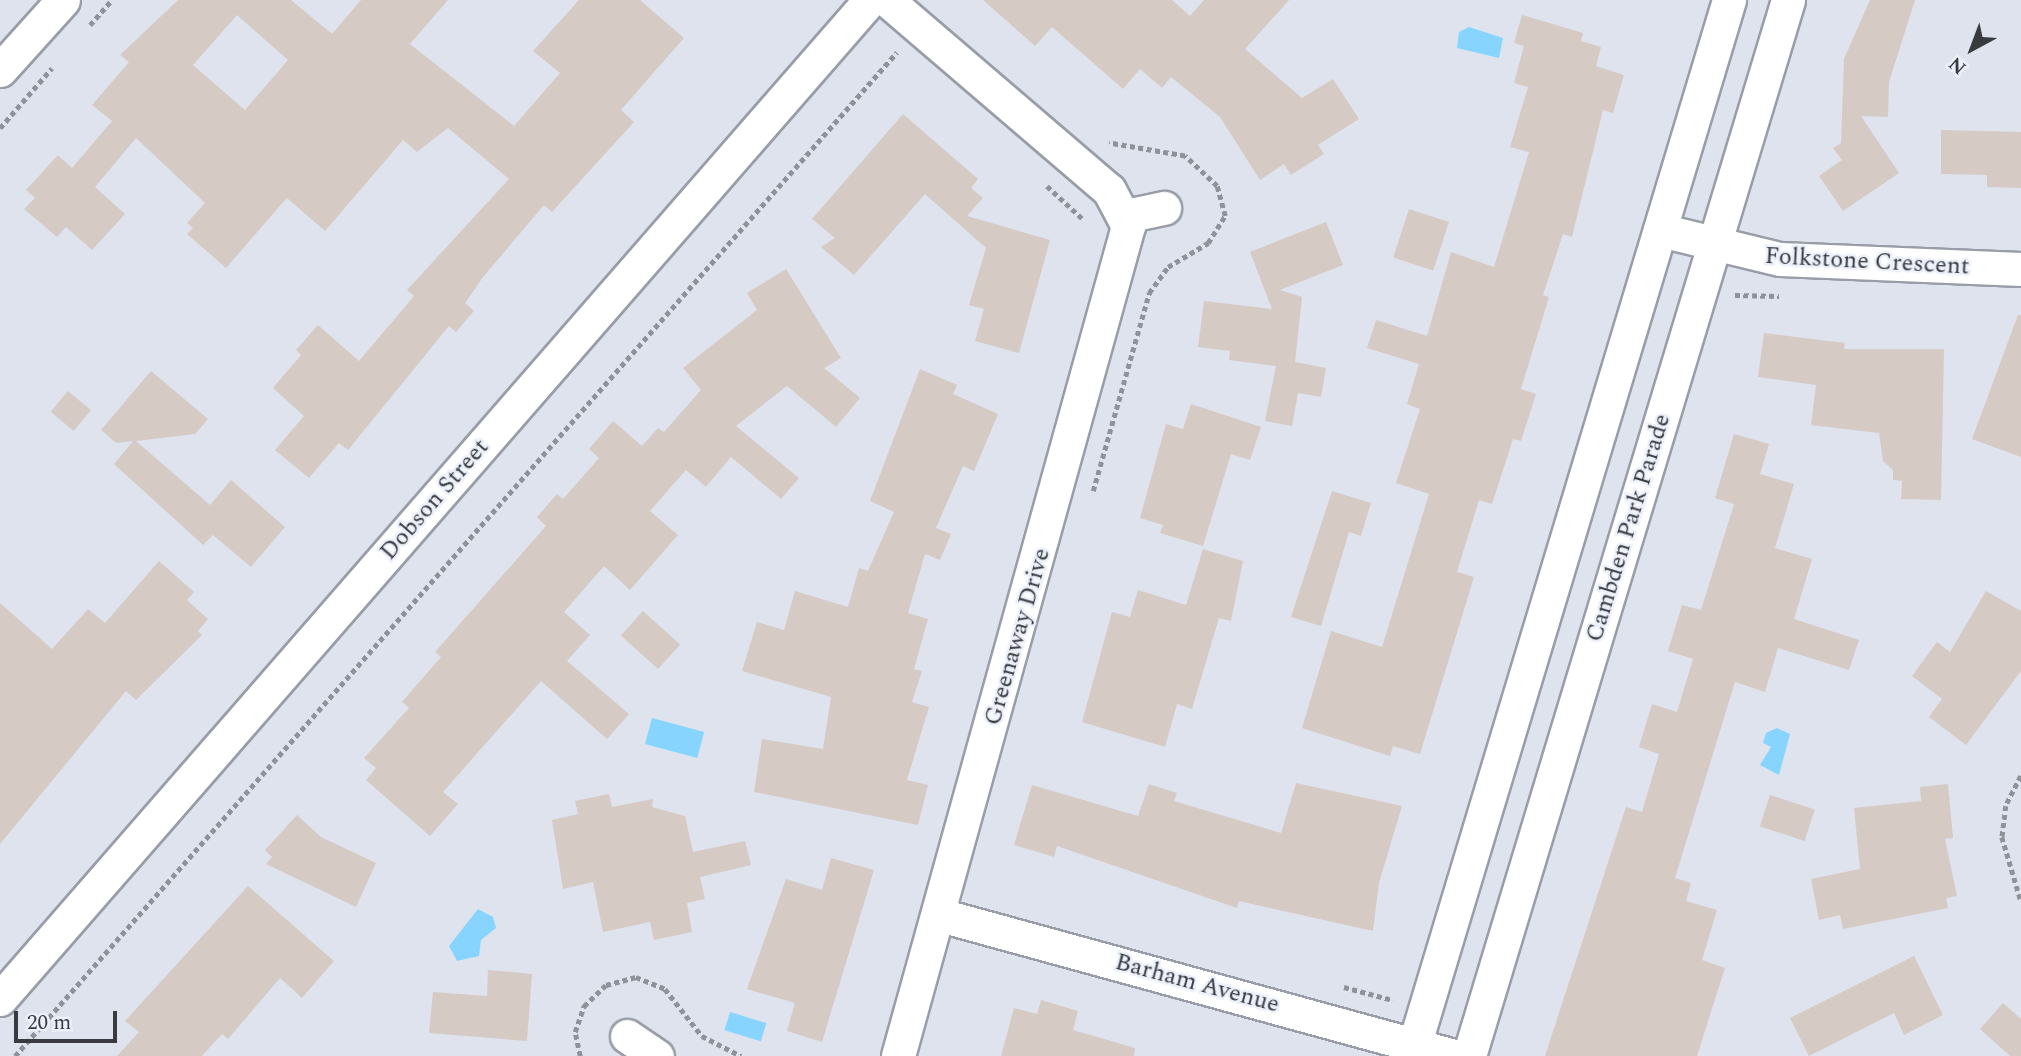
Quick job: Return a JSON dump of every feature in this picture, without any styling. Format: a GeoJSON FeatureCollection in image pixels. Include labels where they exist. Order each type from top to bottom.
{"type":"FeatureCollection","features":[{"type":"Feature","properties":{"kind":"street"},"geometry":{"type":"LineString","coordinates":[[0,70],[63,0]]}},
{"type":"Feature","properties":{"kind":"street","name":"Dobson Street"},"geometry":{"type":"LineString","coordinates":[[0,999],[870,0]]}},
{"type":"Feature","properties":{"kind":"street"},"geometry":{"type":"LineString","coordinates":[[887,0],[1109,190],[1126,216],[1164,208]]}},
{"type":"Feature","properties":{"kind":"street"},"geometry":{"type":"LineString","coordinates":[[1413,1050],[1729,0]]}},
{"type":"Feature","properties":{"kind":"street","name":"Cambden Park Parade"},"geometry":{"type":"LineString","coordinates":[[1469,1056],[1788,0]]}},
{"type":"Feature","properties":{"kind":"street","name":"Greenaway Drive"},"geometry":{"type":"LineString","coordinates":[[898,1056],[1124,259],[1126,216]]}},
{"type":"Feature","properties":{"kind":"street","name":"Folkstone Crescent"},"geometry":{"type":"LineString","coordinates":[[1660,230],[1715,247],[1820,263],[2021,269]]}},
{"type":"Feature","properties":{"kind":"street","name":"Barham Avenue"},"geometry":{"type":"LineString","coordinates":[[940,915],[1413,1050],[1454,1056]]}},
{"type":"Feature","properties":{"kind":"street"},"geometry":{"type":"LineString","coordinates":[[627,1036],[657,1056]]}},
{"type":"Feature","properties":{"kind":"path"},"geometry":{"type":"LineString","coordinates":[[86,29],[112,0]]}},
{"type":"Feature","properties":{"kind":"path"},"geometry":{"type":"LineString","coordinates":[[15,1056],[902,47]]}},
{"type":"Feature","properties":{"kind":"path"},"geometry":{"type":"LineString","coordinates":[[896,53],[906,62]]}},
{"type":"Feature","properties":{"kind":"path"},"geometry":{"type":"LineString","coordinates":[[0,128],[61,58]]}},
{"type":"Feature","properties":{"kind":"path"},"geometry":{"type":"LineString","coordinates":[[1036,176],[1090,231]]}},
{"type":"Feature","properties":{"kind":"path"},"geometry":{"type":"LineString","coordinates":[[2021,776],[2006,806],[2002,837],[2021,901]]}},
{"type":"Feature","properties":{"kind":"water"},"geometry":{"type":"Polygon","coordinates":[[[1469,27],[1503,38],[1499,58],[1457,48],[1459,32],[1469,27]]]}},
{"type":"Feature","properties":{"kind":"water"},"geometry":{"type":"Polygon","coordinates":[[[652,718],[704,732],[697,758],[645,744],[652,718]]]}},
{"type":"Feature","properties":{"kind":"water"},"geometry":{"type":"Polygon","coordinates":[[[1777,728],[1790,734],[1779,775],[1760,765],[1771,747],[1763,743],[1766,733],[1777,728]]]}},
{"type":"Feature","properties":{"kind":"water"},"geometry":{"type":"Polygon","coordinates":[[[478,909],[493,917],[496,928],[481,940],[479,956],[457,961],[449,946],[478,909]]]}},
{"type":"Feature","properties":{"kind":"water"},"geometry":{"type":"Polygon","coordinates":[[[730,1012],[766,1023],[761,1041],[724,1030],[730,1012]]]}},
{"type":"Feature","properties":{"kind":"building"},"geometry":{"type":"Polygon","coordinates":[[[178,0],[291,0],[332,34],[361,0],[448,0],[410,44],[514,126],[560,73],[533,51],[579,0],[640,0],[684,38],[621,110],[634,122],[552,212],[544,205],[483,277],[465,303],[474,311],[456,332],[449,326],[348,450],[339,443],[309,478],[275,450],[304,416],[273,388],[301,355],[296,350],[318,325],[359,361],[414,296],[407,290],[509,179],[448,128],[417,152],[403,140],[325,231],[287,198],[226,268],[187,234],[193,228],[187,223],[205,203],[136,138],[95,187],[125,214],[92,250],[66,227],[57,237],[24,209],[35,198],[26,190],[58,155],[72,168],[112,121],[92,105],[129,62],[120,55],[178,0]],[[237,15],[193,65],[245,110],[288,60],[237,15]]]}},
{"type":"Feature","properties":{"kind":"building"},"geometry":{"type":"Polygon","coordinates":[[[983,0],[1172,0],[1190,16],[1204,0],[1289,0],[1245,49],[1302,98],[1333,79],[1359,119],[1318,145],[1324,154],[1291,175],[1284,164],[1260,180],[1220,117],[1171,77],[1162,88],[1140,69],[1123,89],[1052,27],[1035,46],[983,0]]]}},
{"type":"Feature","properties":{"kind":"building"},"geometry":{"type":"Polygon","coordinates":[[[1870,0],[1915,0],[1889,82],[1888,117],[1861,116],[1899,173],[1843,211],[1819,176],[1842,160],[1833,148],[1841,143],[1844,59],[1870,0]]]}},
{"type":"Feature","properties":{"kind":"building"},"geometry":{"type":"Polygon","coordinates":[[[1522,15],[1583,33],[1581,41],[1601,47],[1596,66],[1624,75],[1613,113],[1603,110],[1572,237],[1563,234],[1543,295],[1549,297],[1521,389],[1536,394],[1521,441],[1513,439],[1492,504],[1479,500],[1457,572],[1474,577],[1420,754],[1393,746],[1390,756],[1302,728],[1331,631],[1382,647],[1429,494],[1396,483],[1420,409],[1407,404],[1419,364],[1367,348],[1376,320],[1427,336],[1451,252],[1494,267],[1529,152],[1510,147],[1528,87],[1514,83],[1524,46],[1514,43],[1522,15]]]}},
{"type":"Feature","properties":{"kind":"building"},"geometry":{"type":"Polygon","coordinates":[[[903,114],[978,179],[971,188],[983,198],[967,216],[1050,240],[1019,353],[975,341],[984,309],[969,305],[986,248],[925,194],[854,275],[821,247],[835,238],[812,219],[903,114]]]}},
{"type":"Feature","properties":{"kind":"building"},"geometry":{"type":"Polygon","coordinates":[[[1941,130],[2021,132],[2021,188],[1987,187],[1987,175],[1941,174],[1941,130]]]}},
{"type":"Feature","properties":{"kind":"building"},"geometry":{"type":"Polygon","coordinates":[[[1409,209],[1449,222],[1433,270],[1393,258],[1409,209]]]}},
{"type":"Feature","properties":{"kind":"building"},"geometry":{"type":"Polygon","coordinates":[[[1326,222],[1343,265],[1280,290],[1302,297],[1295,362],[1326,368],[1321,397],[1298,393],[1292,426],[1265,421],[1276,366],[1229,360],[1230,351],[1198,347],[1204,301],[1272,309],[1250,252],[1326,222]]]}},
{"type":"Feature","properties":{"kind":"building"},"geometry":{"type":"Polygon","coordinates":[[[786,269],[841,358],[824,368],[860,398],[836,427],[787,386],[736,426],[799,478],[781,499],[731,457],[706,487],[686,470],[650,511],[678,535],[630,590],[604,566],[564,612],[590,635],[567,661],[629,714],[607,739],[541,681],[443,792],[458,804],[430,836],[366,780],[376,768],[364,758],[409,708],[402,702],[441,657],[435,652],[546,526],[537,517],[557,494],[563,499],[599,458],[589,449],[613,421],[642,446],[658,428],[664,432],[701,390],[683,368],[757,310],[747,293],[786,269]]]}},
{"type":"Feature","properties":{"kind":"building"},"geometry":{"type":"Polygon","coordinates":[[[2018,315],[2021,315],[2021,457],[1972,439],[2018,315]]]}},
{"type":"Feature","properties":{"kind":"building"},"geometry":{"type":"Polygon","coordinates":[[[1764,333],[1845,343],[1844,349],[1944,349],[1941,500],[1901,499],[1902,481],[1893,480],[1893,470],[1883,461],[1879,433],[1811,425],[1816,385],[1758,377],[1764,333]]]}},
{"type":"Feature","properties":{"kind":"building"},"geometry":{"type":"Polygon","coordinates":[[[920,369],[957,385],[953,394],[998,414],[974,471],[963,466],[936,528],[951,534],[940,560],[925,554],[908,613],[928,619],[914,669],[922,671],[912,702],[929,707],[907,780],[928,785],[918,825],[754,792],[762,739],[823,749],[831,697],[742,671],[757,622],[784,630],[795,591],[848,607],[859,568],[868,571],[894,512],[870,501],[920,369]]]}},
{"type":"Feature","properties":{"kind":"building"},"geometry":{"type":"Polygon","coordinates":[[[151,371],[208,419],[195,434],[136,441],[210,505],[231,480],[285,527],[251,567],[213,535],[203,545],[114,464],[133,441],[116,443],[101,430],[151,371]]]}},
{"type":"Feature","properties":{"kind":"building"},"geometry":{"type":"Polygon","coordinates":[[[68,391],[91,410],[74,431],[51,412],[68,391]]]}},
{"type":"Feature","properties":{"kind":"building"},"geometry":{"type":"Polygon","coordinates":[[[1191,404],[1261,427],[1250,460],[1231,454],[1203,546],[1160,533],[1163,525],[1140,518],[1166,424],[1183,429],[1191,404]]]}},
{"type":"Feature","properties":{"kind":"building"},"geometry":{"type":"Polygon","coordinates":[[[1734,434],[1769,444],[1760,474],[1794,484],[1775,548],[1812,559],[1794,619],[1859,640],[1849,670],[1778,648],[1765,692],[1735,682],[1675,878],[1691,883],[1686,901],[1717,910],[1702,960],[1725,968],[1697,1056],[1545,1056],[1626,807],[1642,812],[1659,754],[1639,747],[1652,704],[1677,712],[1693,659],[1668,651],[1682,605],[1701,610],[1734,504],[1715,498],[1734,434]]]}},
{"type":"Feature","properties":{"kind":"building"},"geometry":{"type":"Polygon","coordinates":[[[1332,491],[1371,503],[1361,536],[1349,532],[1321,626],[1291,617],[1332,491]]]}},
{"type":"Feature","properties":{"kind":"building"},"geometry":{"type":"Polygon","coordinates":[[[1203,549],[1243,561],[1231,621],[1219,618],[1192,709],[1177,704],[1165,747],[1082,722],[1112,612],[1130,617],[1138,590],[1186,605],[1203,549]]]}},
{"type":"Feature","properties":{"kind":"building"},"geometry":{"type":"Polygon","coordinates":[[[159,561],[194,592],[187,600],[208,619],[198,631],[202,635],[136,700],[126,691],[0,844],[0,603],[52,649],[88,609],[105,623],[159,561]]]}},
{"type":"Feature","properties":{"kind":"building"},"geometry":{"type":"Polygon","coordinates":[[[1986,591],[2021,611],[2021,671],[1966,745],[1929,717],[1942,699],[1912,676],[1937,642],[1950,652],[1986,591]]]}},
{"type":"Feature","properties":{"kind":"building"},"geometry":{"type":"Polygon","coordinates":[[[643,611],[680,644],[658,669],[621,636],[643,611]]]}},
{"type":"Feature","properties":{"kind":"building"},"geometry":{"type":"Polygon","coordinates":[[[1296,783],[1402,806],[1379,883],[1373,931],[1239,901],[1237,908],[1057,846],[1054,857],[1014,845],[1032,785],[1138,816],[1149,784],[1177,793],[1174,801],[1281,833],[1296,783]]]}},
{"type":"Feature","properties":{"kind":"building"},"geometry":{"type":"Polygon","coordinates":[[[1948,784],[1953,838],[1945,839],[1957,896],[1946,898],[1948,908],[1843,929],[1840,915],[1819,920],[1811,879],[1860,869],[1854,808],[1921,801],[1920,787],[1948,784]]]}},
{"type":"Feature","properties":{"kind":"building"},"geometry":{"type":"Polygon","coordinates":[[[609,794],[612,807],[653,799],[652,807],[685,816],[693,852],[745,841],[751,865],[700,877],[705,899],[687,903],[692,932],[654,940],[650,922],[603,932],[593,882],[563,889],[552,820],[578,814],[575,801],[609,794]]]}},
{"type":"Feature","properties":{"kind":"building"},"geometry":{"type":"Polygon","coordinates":[[[1770,795],[1815,810],[1805,841],[1760,826],[1770,795]]]}},
{"type":"Feature","properties":{"kind":"building"},"geometry":{"type":"Polygon","coordinates":[[[297,815],[321,837],[376,863],[356,907],[266,864],[272,857],[265,850],[297,815]]]}},
{"type":"Feature","properties":{"kind":"building"},"geometry":{"type":"Polygon","coordinates":[[[831,858],[874,870],[822,1042],[787,1031],[795,1003],[747,989],[786,879],[822,890],[831,858]]]}},
{"type":"Feature","properties":{"kind":"building"},"geometry":{"type":"Polygon","coordinates":[[[248,886],[334,961],[302,998],[280,978],[228,1039],[222,1034],[202,1056],[117,1056],[139,1032],[125,1021],[248,886]]]}},
{"type":"Feature","properties":{"kind":"building"},"geometry":{"type":"Polygon","coordinates":[[[1914,956],[1943,1015],[1904,1035],[1894,1013],[1809,1056],[1790,1018],[1914,956]]]}},
{"type":"Feature","properties":{"kind":"building"},"geometry":{"type":"Polygon","coordinates":[[[488,970],[532,974],[527,1041],[429,1033],[433,992],[487,996],[488,970]]]}},
{"type":"Feature","properties":{"kind":"building"},"geometry":{"type":"Polygon","coordinates":[[[1041,1000],[1078,1011],[1073,1030],[1135,1048],[1134,1056],[1001,1056],[1014,1008],[1037,1014],[1041,1000]]]}},
{"type":"Feature","properties":{"kind":"building"},"geometry":{"type":"Polygon","coordinates":[[[2003,1003],[2021,1019],[2021,1056],[2010,1056],[1980,1029],[2003,1003]]]}}]}
